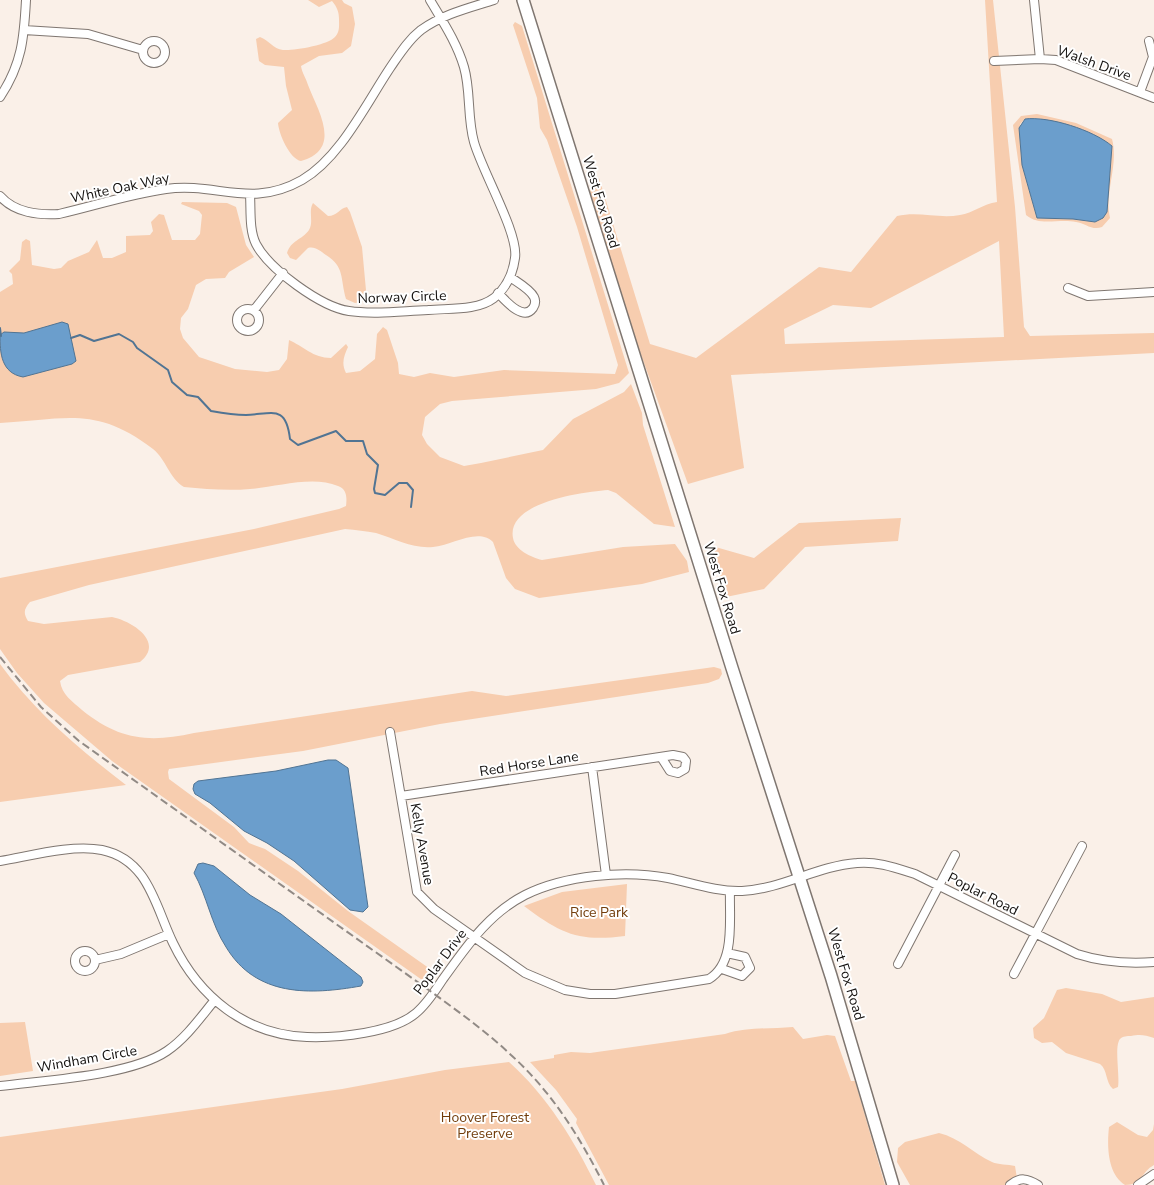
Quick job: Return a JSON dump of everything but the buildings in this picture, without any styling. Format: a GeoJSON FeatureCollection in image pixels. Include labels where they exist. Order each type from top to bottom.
{"type":"FeatureCollection","features":[{"type":"Feature","properties":{"kind":"street"},"geometry":{"type":"LineString","coordinates":[[0,97],[12,79],[21,56],[26,0]]}},
{"type":"Feature","properties":{"kind":"street"},"geometry":{"type":"LineString","coordinates":[[430,0],[441,18]]}},
{"type":"Feature","properties":{"kind":"street","name":"White Oak Way"},"geometry":{"type":"LineString","coordinates":[[0,196],[26,212],[45,215],[59,214],[165,189],[188,187],[250,195],[286,188],[321,166],[336,149],[405,47],[420,31],[441,18],[494,0]]}},
{"type":"Feature","properties":{"kind":"street","name":"West Fox Road"},"geometry":{"type":"LineString","coordinates":[[523,0],[831,976],[893,1185]]}},
{"type":"Feature","properties":{"kind":"street"},"geometry":{"type":"LineString","coordinates":[[1034,0],[1040,59]]}},
{"type":"Feature","properties":{"kind":"street","name":"Norway Circle"},"geometry":{"type":"LineString","coordinates":[[250,195],[251,220],[256,243],[268,260],[327,304],[347,311],[372,314],[480,305],[498,293],[510,277],[516,257],[514,239],[481,163],[469,118],[464,68],[456,44],[441,18]]}},
{"type":"Feature","properties":{"kind":"street"},"geometry":{"type":"LineString","coordinates":[[24,30],[88,34],[143,50]]}},
{"type":"Feature","properties":{"kind":"street"},"geometry":{"type":"LineString","coordinates":[[1140,92],[1153,57],[1149,41]]}},
{"type":"Feature","properties":{"kind":"street","name":"Walsh Drive"},"geometry":{"type":"LineString","coordinates":[[994,61],[1040,59],[1070,64],[1154,98]]}},
{"type":"Feature","properties":{"kind":"street"},"geometry":{"type":"LineString","coordinates":[[254,310],[284,273]]}},
{"type":"Feature","properties":{"kind":"street"},"geometry":{"type":"LineString","coordinates":[[498,293],[520,312],[527,312],[533,308],[535,302],[533,296],[510,277]]}},
{"type":"Feature","properties":{"kind":"street"},"geometry":{"type":"LineString","coordinates":[[1068,288],[1088,296],[1154,292]]}},
{"type":"Feature","properties":{"kind":"street","name":"Kelly Avenue"},"geometry":{"type":"LineString","coordinates":[[390,732],[417,892],[434,909],[525,973],[552,986],[577,992],[615,994],[704,981],[722,969]]}},
{"type":"Feature","properties":{"kind":"street","name":"Red Horse Lane"},"geometry":{"type":"LineString","coordinates":[[401,796],[660,757]]}},
{"type":"Feature","properties":{"kind":"street"},"geometry":{"type":"LineString","coordinates":[[592,767],[606,875]]}},
{"type":"Feature","properties":{"kind":"street"},"geometry":{"type":"LineString","coordinates":[[1014,974],[1082,846]]}},
{"type":"Feature","properties":{"kind":"street","name":"Poplar Drive"},"geometry":{"type":"LineString","coordinates":[[0,861],[81,848],[104,850],[117,855],[138,870],[148,883],[184,965],[214,1001],[244,1021],[290,1036],[324,1037],[386,1028],[405,1021],[421,1008],[474,937],[498,912],[525,895],[558,884],[606,875],[647,875],[730,892],[758,890],[799,877]]}},
{"type":"Feature","properties":{"kind":"street"},"geometry":{"type":"LineString","coordinates":[[898,964],[955,855]]}},
{"type":"Feature","properties":{"kind":"street","name":"Poplar Road"},"geometry":{"type":"LineString","coordinates":[[799,877],[829,867],[858,862],[887,865],[915,874],[1077,954],[1096,960],[1130,963],[1154,962]]}},
{"type":"Feature","properties":{"kind":"street"},"geometry":{"type":"LineString","coordinates":[[727,953],[745,957],[750,968],[742,976],[722,969],[727,953],[730,892]]}},
{"type":"Feature","properties":{"kind":"street"},"geometry":{"type":"LineString","coordinates":[[95,960],[121,954],[169,934]]}},
{"type":"Feature","properties":{"kind":"street","name":"Windham Circle"},"geometry":{"type":"LineString","coordinates":[[0,1086],[128,1067],[154,1059],[184,1037],[214,1001]]}},
{"type":"Feature","properties":{"kind":"street"},"geometry":{"type":"LineString","coordinates":[[1138,1185],[1154,1174]]}},
{"type":"Feature","properties":{"kind":"street"},"geometry":{"type":"LineString","coordinates":[[1010,1185],[1021,1179],[1027,1179],[1038,1185]]}},
{"type":"Feature","properties":{"kind":"green space"},"geometry":{"type":"Polygon","coordinates":[[[308,0],[342,0],[352,7],[355,24],[351,46],[342,53],[319,56],[301,66],[321,117],[324,139],[321,148],[314,155],[301,161],[289,151],[283,140],[278,123],[292,110],[286,86],[284,67],[265,65],[259,61],[256,39],[260,37],[276,48],[294,50],[325,43],[335,37],[339,28],[339,14],[335,5],[332,1],[319,7],[308,0]]]}},
{"type":"Feature","properties":{"kind":"green space"},"geometry":{"type":"Polygon","coordinates":[[[985,0],[993,0],[1015,207],[1024,327],[1030,336],[1154,333],[1154,353],[731,375],[744,468],[688,484],[584,198],[599,178],[650,344],[696,358],[819,267],[851,272],[897,216],[913,214],[960,215],[997,202],[985,0]],[[999,241],[871,308],[833,305],[784,329],[785,344],[1004,337],[999,241]]]}},
{"type":"Feature","properties":{"kind":"green space"},"geometry":{"type":"Polygon","coordinates":[[[515,22],[522,26],[629,373],[619,383],[596,389],[452,401],[440,404],[425,417],[422,435],[427,444],[440,457],[464,466],[543,450],[573,419],[624,392],[631,384],[642,413],[643,425],[675,527],[654,524],[616,493],[608,490],[582,493],[548,501],[533,508],[521,516],[514,526],[514,542],[529,555],[542,560],[623,547],[675,544],[687,561],[689,572],[642,584],[539,598],[515,589],[506,578],[493,542],[487,538],[480,536],[464,538],[440,546],[426,547],[411,545],[376,533],[345,529],[89,585],[30,602],[25,611],[28,621],[44,624],[112,617],[128,623],[143,634],[149,647],[147,654],[140,662],[68,675],[60,681],[68,697],[96,720],[122,733],[149,738],[178,736],[472,691],[506,696],[714,667],[721,669],[722,674],[719,679],[708,683],[440,724],[303,751],[169,769],[169,779],[234,827],[249,843],[265,849],[298,871],[348,911],[433,971],[425,982],[112,761],[44,703],[17,673],[0,649],[0,578],[254,529],[339,509],[346,506],[345,492],[341,487],[317,482],[242,490],[184,487],[175,479],[153,449],[114,426],[79,418],[0,423],[0,292],[13,284],[12,274],[9,271],[20,260],[22,242],[26,239],[30,241],[32,265],[54,269],[61,268],[68,261],[89,252],[97,240],[103,258],[112,258],[126,252],[126,236],[150,235],[153,231],[151,222],[159,214],[164,215],[172,240],[195,240],[200,234],[202,215],[199,211],[181,204],[182,202],[227,203],[236,207],[246,245],[254,257],[229,272],[225,278],[206,279],[196,285],[188,309],[181,318],[180,329],[183,338],[199,357],[235,369],[267,372],[279,370],[287,359],[289,340],[313,354],[331,358],[346,344],[348,347],[343,363],[346,373],[360,371],[375,359],[377,334],[383,327],[387,330],[398,363],[399,374],[414,377],[430,373],[454,377],[504,370],[615,374],[618,365],[577,227],[547,140],[540,128],[537,98],[513,25],[515,22]]]}},
{"type":"Feature","properties":{"kind":"green space"},"geometry":{"type":"Polygon","coordinates":[[[1037,114],[1076,123],[1112,139],[1114,159],[1109,198],[1110,218],[1102,227],[1095,228],[1070,221],[1037,221],[1026,215],[1013,125],[1021,116],[1037,114]],[[1037,118],[1025,119],[1020,124],[1022,165],[1037,218],[1095,222],[1107,212],[1111,146],[1057,122],[1037,118]]]}},
{"type":"Feature","properties":{"kind":"green space"},"geometry":{"type":"Polygon","coordinates":[[[313,203],[328,216],[334,215],[347,207],[350,212],[362,247],[367,301],[355,303],[346,299],[339,269],[332,259],[320,250],[308,248],[296,260],[290,258],[287,253],[291,245],[309,230],[313,203]]]}},
{"type":"Feature","properties":{"kind":"green space"},"geometry":{"type":"Polygon","coordinates":[[[901,518],[898,541],[805,547],[764,589],[726,597],[712,546],[754,558],[799,523],[901,518]]]}},
{"type":"Feature","properties":{"kind":"green space"},"geometry":{"type":"Polygon","coordinates":[[[0,664],[43,714],[91,758],[126,785],[0,802],[0,664]]]}},
{"type":"Feature","properties":{"kind":"green space","name":"Rice Park"},"geometry":{"type":"Polygon","coordinates":[[[627,884],[625,936],[595,938],[571,934],[537,916],[524,906],[562,892],[627,884]]]}},
{"type":"Feature","properties":{"kind":"green space"},"geometry":{"type":"Polygon","coordinates":[[[1066,988],[1102,994],[1121,1002],[1154,997],[1154,1038],[1142,1035],[1127,1036],[1121,1038],[1118,1043],[1118,1087],[1113,1089],[1110,1086],[1104,1069],[1100,1064],[1066,1053],[1052,1042],[1042,1043],[1034,1038],[1033,1028],[1044,1018],[1057,990],[1066,988]]]}},
{"type":"Feature","properties":{"kind":"green space"},"geometry":{"type":"Polygon","coordinates":[[[25,1022],[33,1071],[0,1076],[0,1023],[25,1022]]]}},
{"type":"Feature","properties":{"kind":"green space","name":"Hoover Forest Preserve"},"geometry":{"type":"Polygon","coordinates":[[[793,1027],[803,1039],[827,1035],[835,1036],[851,1081],[855,1081],[885,1185],[609,1185],[576,1123],[577,1119],[556,1090],[530,1062],[554,1058],[554,1055],[571,1052],[590,1053],[742,1030],[793,1027]]]}},
{"type":"Feature","properties":{"kind":"green space","name":"Hoover Forest Preserve"},"geometry":{"type":"Polygon","coordinates":[[[509,1062],[536,1089],[559,1119],[596,1185],[0,1185],[0,1137],[342,1089],[445,1070],[509,1062]]]}},
{"type":"Feature","properties":{"kind":"green space"},"geometry":{"type":"Polygon","coordinates":[[[1117,1122],[1138,1135],[1147,1137],[1153,1130],[1154,1124],[1154,1165],[1135,1183],[1125,1185],[1119,1180],[1112,1167],[1108,1142],[1109,1127],[1117,1122]]]}},
{"type":"Feature","properties":{"kind":"green space"},"geometry":{"type":"Polygon","coordinates":[[[939,1133],[953,1138],[992,1162],[1015,1166],[1018,1185],[910,1185],[897,1162],[898,1148],[905,1142],[939,1133]]]}},
{"type":"Feature","properties":{"kind":"water"},"geometry":{"type":"Polygon","coordinates":[[[1025,119],[1046,120],[1070,125],[1104,140],[1112,146],[1107,212],[1103,218],[1095,222],[1037,218],[1022,165],[1019,128],[1025,119]]]}},
{"type":"Feature","properties":{"kind":"water"},"geometry":{"type":"Polygon","coordinates":[[[62,322],[68,324],[76,361],[72,364],[23,377],[16,375],[6,367],[1,355],[0,335],[4,332],[24,333],[62,322]]]}},
{"type":"Feature","properties":{"kind":"water"},"geometry":{"type":"Polygon","coordinates":[[[336,760],[348,768],[368,907],[363,912],[350,910],[294,861],[267,843],[244,831],[210,803],[195,794],[193,789],[194,784],[198,781],[276,771],[336,760]]]}},
{"type":"Feature","properties":{"kind":"water"},"geometry":{"type":"Polygon","coordinates":[[[203,863],[214,866],[250,895],[281,914],[361,977],[363,982],[361,986],[323,991],[304,991],[268,984],[253,975],[238,963],[221,938],[194,873],[198,864],[203,863]]]}},
{"type":"Feature","properties":{"kind":"waterway"},"geometry":{"type":"LineString","coordinates":[[0,328],[1,336]]}},
{"type":"Feature","properties":{"kind":"waterway"},"geometry":{"type":"LineString","coordinates":[[71,338],[80,335],[94,341],[119,334],[133,342],[137,348],[168,370],[172,382],[187,395],[198,397],[211,411],[242,415],[276,413],[285,420],[290,439],[298,445],[336,431],[346,441],[363,441],[367,454],[378,465],[375,493],[385,495],[399,483],[407,483],[413,490],[411,507]]}},
{"type":"Feature","properties":{"kind":"railway"},"geometry":{"type":"LineString","coordinates":[[0,657],[41,707],[79,741],[433,993],[502,1047],[552,1099],[575,1132],[604,1185]]}}]}
